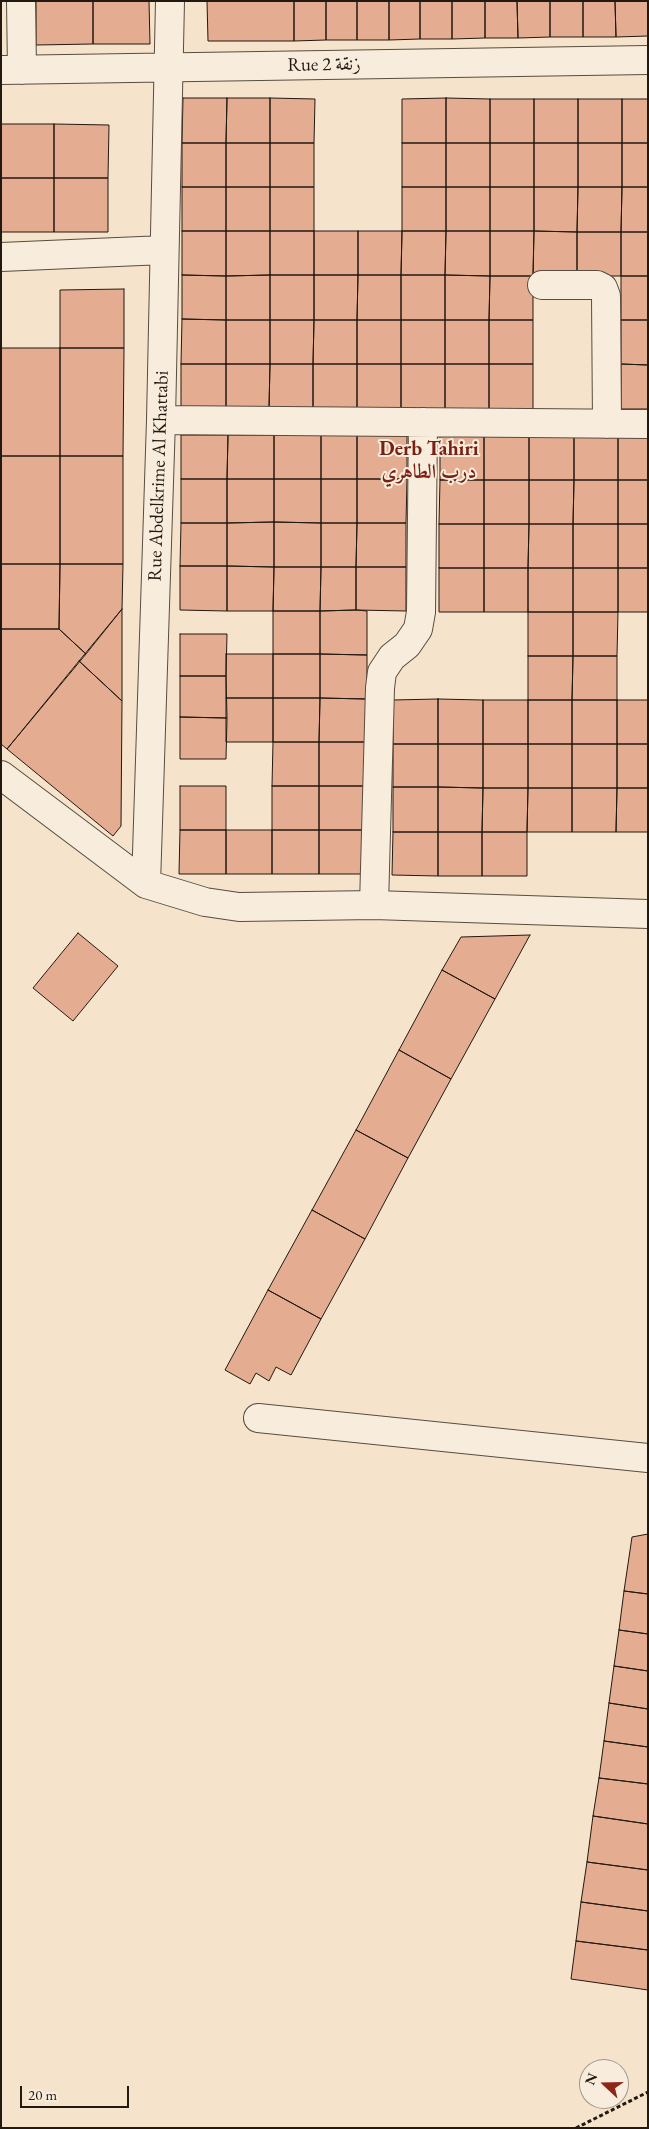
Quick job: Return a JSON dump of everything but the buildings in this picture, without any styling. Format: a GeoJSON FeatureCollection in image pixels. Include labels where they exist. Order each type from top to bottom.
{"type":"FeatureCollection","features":[{"type":"Feature","properties":{"kind":"street"},"geometry":{"type":"LineString","coordinates":[[12,70],[20,1]]}},
{"type":"Feature","properties":{"kind":"street","name":"Rue Abdelkrime Al Khattabi"},"geometry":{"type":"LineString","coordinates":[[146,884],[161,420],[170,1]]}},
{"type":"Feature","properties":{"kind":"street","name":"Rue 2 زنقة"},"geometry":{"type":"LineString","coordinates":[[12,70],[648,60]]}},
{"type":"Feature","properties":{"kind":"street"},"geometry":{"type":"LineString","coordinates":[[1,256],[164,250]]}},
{"type":"Feature","properties":{"kind":"street"},"geometry":{"type":"LineString","coordinates":[[542,285],[597,284],[603,288],[606,296],[607,424]]}},
{"type":"Feature","properties":{"kind":"street"},"geometry":{"type":"LineString","coordinates":[[161,420],[648,424]]}},
{"type":"Feature","properties":{"kind":"street"},"geometry":{"type":"LineString","coordinates":[[374,905],[382,672],[392,656],[407,645],[418,629],[420,612],[423,422]]}},
{"type":"Feature","properties":{"kind":"street"},"geometry":{"type":"LineString","coordinates":[[1,775],[146,884],[205,902],[239,907],[374,905],[648,914]]}},
{"type":"Feature","properties":{"kind":"street"},"geometry":{"type":"LineString","coordinates":[[258,1418],[648,1458]]}},
{"type":"Feature","properties":{"kind":"path"},"geometry":{"type":"LineString","coordinates":[[576,2128],[648,2092]]}},
{"type":"Feature","properties":{"kind":"district","name":"Derb Tahiri درب الطاهري"},"geometry":{"type":"Point","coordinates":[429,462]}}]}
